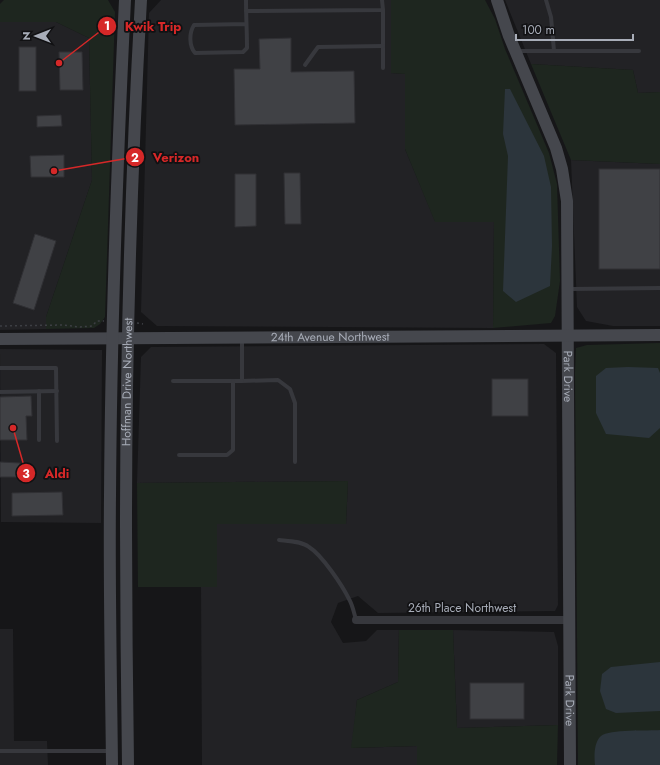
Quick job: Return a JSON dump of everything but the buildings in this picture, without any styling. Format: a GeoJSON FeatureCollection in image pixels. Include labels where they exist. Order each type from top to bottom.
{"type":"FeatureCollection","features":[{"type":"Feature","properties":{"kind":"main road","name":"Hoffman Drive Northwest"},"geometry":{"type":"LineString","coordinates":[[112,765],[110,497],[112,322],[125,0]]}},
{"type":"Feature","properties":{"kind":"main road","name":"Hoffman Drive Northwest"},"geometry":{"type":"LineString","coordinates":[[128,765],[126,520],[128,338],[130,241],[141,0]]}},
{"type":"Feature","properties":{"kind":"main road","name":"Park Drive"},"geometry":{"type":"LineString","coordinates":[[497,0],[515,51],[556,148],[562,169],[567,201],[570,765]]}},
{"type":"Feature","properties":{"kind":"main road","name":"24th Avenue Northwest"},"geometry":{"type":"LineString","coordinates":[[0,340],[660,335]]}},
{"type":"Feature","properties":{"kind":"street","name":"26th Place Northwest"},"geometry":{"type":"LineString","coordinates":[[356,620],[569,620]]}},
{"type":"Feature","properties":{"kind":"lane"},"geometry":{"type":"LineString","coordinates":[[246,0],[247,48],[243,52],[195,53],[191,49],[190,30],[194,25],[246,24]]}},
{"type":"Feature","properties":{"kind":"lane"},"geometry":{"type":"LineString","coordinates":[[382,0],[383,68]]}},
{"type":"Feature","properties":{"kind":"lane"},"geometry":{"type":"LineString","coordinates":[[546,0],[551,17],[554,51]]}},
{"type":"Feature","properties":{"kind":"lane"},"geometry":{"type":"LineString","coordinates":[[246,11],[382,10]]}},
{"type":"Feature","properties":{"kind":"lane"},"geometry":{"type":"LineString","coordinates":[[305,65],[318,47],[383,46]]}},
{"type":"Feature","properties":{"kind":"lane"},"geometry":{"type":"LineString","coordinates":[[515,51],[639,51]]}},
{"type":"Feature","properties":{"kind":"lane"},"geometry":{"type":"LineString","coordinates":[[567,289],[660,288]]}},
{"type":"Feature","properties":{"kind":"lane"},"geometry":{"type":"LineString","coordinates":[[242,337],[242,381]]}},
{"type":"Feature","properties":{"kind":"lane"},"geometry":{"type":"LineString","coordinates":[[0,368],[56,368],[57,441]]}},
{"type":"Feature","properties":{"kind":"lane"},"geometry":{"type":"LineString","coordinates":[[173,381],[278,380],[290,389],[295,403],[296,462]]}},
{"type":"Feature","properties":{"kind":"lane"},"geometry":{"type":"LineString","coordinates":[[179,455],[227,455],[233,450],[233,381]]}},
{"type":"Feature","properties":{"kind":"lane"},"geometry":{"type":"LineString","coordinates":[[39,391],[39,440]]}},
{"type":"Feature","properties":{"kind":"lane"},"geometry":{"type":"LineString","coordinates":[[0,392],[57,391]]}},
{"type":"Feature","properties":{"kind":"lane"},"geometry":{"type":"LineString","coordinates":[[279,540],[297,542],[308,546],[321,557],[349,598],[356,620]]}},
{"type":"Feature","properties":{"kind":"lane"},"geometry":{"type":"LineString","coordinates":[[0,751],[112,752]]}},
{"type":"Feature","properties":{"kind":"path"},"geometry":{"type":"LineString","coordinates":[[0,326],[63,325],[80,327],[92,326],[97,322],[112,322]]}},
{"type":"Feature","properties":{"kind":"path"},"geometry":{"type":"LineString","coordinates":[[129,322],[143,324]]}},
{"type":"Feature","properties":{"kind":"shaded area"},"geometry":{"type":"Polygon","coordinates":[[[4,0],[108,0],[115,12],[105,317],[100,324],[94,328],[46,329],[46,317],[92,180],[89,38],[56,22],[0,22],[0,4],[4,0]]]}},
{"type":"Feature","properties":{"kind":"shaded area"},"geometry":{"type":"Polygon","coordinates":[[[161,0],[391,0],[391,73],[405,74],[405,149],[435,221],[494,222],[493,328],[157,326],[141,312],[149,13],[161,0]]]}},
{"type":"Feature","properties":{"kind":"shaded area"},"geometry":{"type":"Polygon","coordinates":[[[391,0],[485,0],[495,19],[505,49],[549,153],[557,184],[560,281],[555,316],[551,323],[493,328],[494,222],[435,222],[405,149],[405,74],[391,73],[391,0]]]}},
{"type":"Feature","properties":{"kind":"shaded area"},"geometry":{"type":"Polygon","coordinates":[[[505,0],[660,0],[660,92],[638,93],[633,70],[531,64],[505,0]]]}},
{"type":"Feature","properties":{"kind":"shaded area"},"geometry":{"type":"Polygon","coordinates":[[[0,22],[56,22],[89,38],[92,180],[46,317],[46,329],[0,330],[0,22]]]}},
{"type":"Feature","properties":{"kind":"shaded area"},"geometry":{"type":"Polygon","coordinates":[[[531,64],[633,70],[638,93],[660,92],[660,164],[571,160],[531,64]]]}},
{"type":"Feature","properties":{"kind":"shaded area"},"geometry":{"type":"Polygon","coordinates":[[[505,89],[510,89],[544,156],[551,187],[552,246],[550,286],[516,302],[503,291],[508,156],[503,134],[505,89]]]}},
{"type":"Feature","properties":{"kind":"shaded area"},"geometry":{"type":"Polygon","coordinates":[[[571,160],[660,164],[660,326],[613,326],[586,321],[577,307],[571,160]]]}},
{"type":"Feature","properties":{"kind":"shaded area"},"geometry":{"type":"Polygon","coordinates":[[[660,343],[660,765],[578,765],[576,348],[587,345],[660,343]]]}},
{"type":"Feature","properties":{"kind":"shaded area"},"geometry":{"type":"Polygon","coordinates":[[[544,344],[556,353],[558,605],[555,611],[378,613],[358,596],[338,603],[331,622],[343,643],[366,641],[377,630],[399,630],[398,682],[357,700],[352,748],[418,746],[417,765],[202,765],[201,587],[217,586],[217,524],[346,524],[348,481],[137,483],[141,357],[151,347],[544,344]]]}},
{"type":"Feature","properties":{"kind":"shaded area"},"geometry":{"type":"Polygon","coordinates":[[[0,349],[102,350],[101,523],[1,522],[0,349]]]}},
{"type":"Feature","properties":{"kind":"shaded area"},"geometry":{"type":"Polygon","coordinates":[[[606,368],[658,368],[660,373],[660,428],[649,438],[606,434],[596,413],[596,376],[606,368]]]}},
{"type":"Feature","properties":{"kind":"shaded area"},"geometry":{"type":"Polygon","coordinates":[[[348,481],[346,524],[217,524],[217,587],[138,587],[137,483],[348,481]]]}},
{"type":"Feature","properties":{"kind":"shaded area"},"geometry":{"type":"Polygon","coordinates":[[[0,629],[13,629],[14,741],[47,741],[48,765],[0,765],[0,629]]]}},
{"type":"Feature","properties":{"kind":"shaded area"},"geometry":{"type":"Polygon","coordinates":[[[399,630],[453,630],[457,728],[558,725],[557,765],[417,765],[417,746],[351,748],[357,700],[398,682],[399,630]]]}},
{"type":"Feature","properties":{"kind":"shaded area"},"geometry":{"type":"Polygon","coordinates":[[[453,630],[554,632],[558,646],[558,725],[457,728],[453,630]]]}},
{"type":"Feature","properties":{"kind":"shaded area"},"geometry":{"type":"Polygon","coordinates":[[[660,662],[660,711],[616,713],[606,709],[600,691],[602,674],[611,667],[660,662]]]}},
{"type":"Feature","properties":{"kind":"shaded area"},"geometry":{"type":"Polygon","coordinates":[[[660,730],[660,765],[595,765],[596,745],[601,736],[620,731],[660,730]]]}},
{"type":"Feature","properties":{"kind":"place","name":"Kwik Trip"},"geometry":{"type":"Point","coordinates":[59,63]}},
{"type":"Feature","properties":{"kind":"place","name":"Verizon"},"geometry":{"type":"Point","coordinates":[54,171]}},
{"type":"Feature","properties":{"kind":"place","name":"Aldi"},"geometry":{"type":"Point","coordinates":[13,428]}}]}
